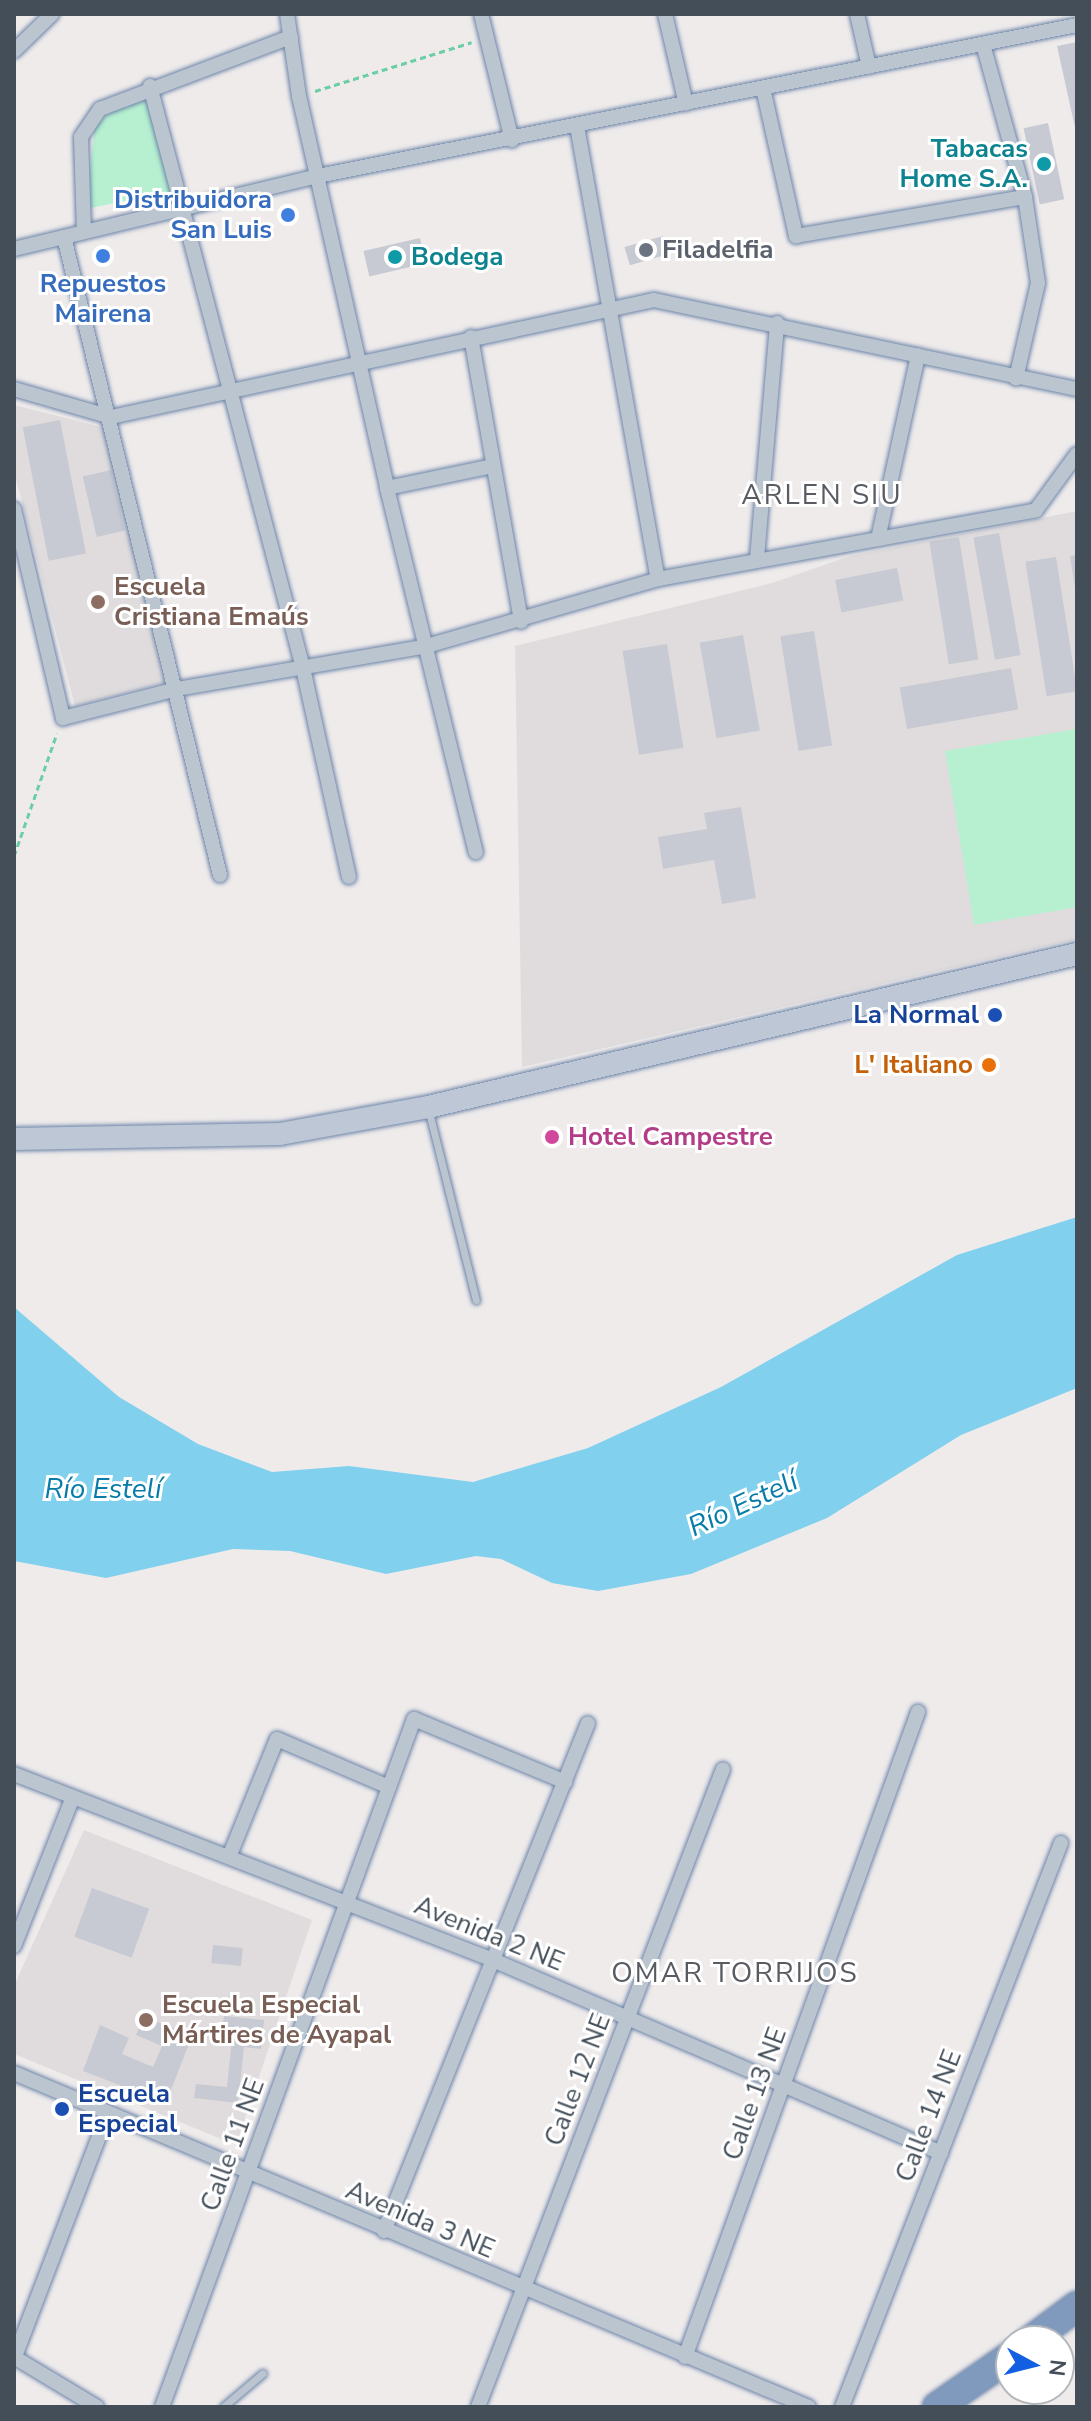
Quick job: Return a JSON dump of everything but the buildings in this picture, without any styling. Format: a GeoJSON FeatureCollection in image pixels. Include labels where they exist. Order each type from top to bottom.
{"type":"FeatureCollection","features":[{"type":"Feature","properties":{"kind":"highway"},"geometry":{"type":"LineString","coordinates":[[1051,2325],[1077,2306]]}},
{"type":"Feature","properties":{"kind":"highway"},"geometry":{"type":"LineString","coordinates":[[937,2407],[995,2367]]}},
{"type":"Feature","properties":{"kind":"street"},"geometry":{"type":"LineString","coordinates":[[14,51],[52,14]]}},
{"type":"Feature","properties":{"kind":"street"},"geometry":{"type":"LineString","coordinates":[[287,14],[299,96],[387,488],[423,647],[476,852]]}},
{"type":"Feature","properties":{"kind":"street"},"geometry":{"type":"LineString","coordinates":[[481,14],[512,140]]}},
{"type":"Feature","properties":{"kind":"street"},"geometry":{"type":"LineString","coordinates":[[665,14],[686,104]]}},
{"type":"Feature","properties":{"kind":"street"},"geometry":{"type":"LineString","coordinates":[[857,14],[869,67]]}},
{"type":"Feature","properties":{"kind":"street"},"geometry":{"type":"LineString","coordinates":[[14,249],[183,212],[318,176],[512,140],[983,44],[1056,21],[1077,25]]}},
{"type":"Feature","properties":{"kind":"street"},"geometry":{"type":"LineString","coordinates":[[84,232],[81,137],[100,109],[150,86],[291,37]]}},
{"type":"Feature","properties":{"kind":"street"},"geometry":{"type":"LineString","coordinates":[[983,44],[1025,197],[1038,283],[1016,378]]}},
{"type":"Feature","properties":{"kind":"street"},"geometry":{"type":"LineString","coordinates":[[150,86],[303,668],[349,877]]}},
{"type":"Feature","properties":{"kind":"street"},"geometry":{"type":"LineString","coordinates":[[763,88],[796,236],[1025,197]]}},
{"type":"Feature","properties":{"kind":"street"},"geometry":{"type":"LineString","coordinates":[[577,126],[658,579]]}},
{"type":"Feature","properties":{"kind":"street"},"geometry":{"type":"LineString","coordinates":[[64,237],[111,417],[220,875]]}},
{"type":"Feature","properties":{"kind":"street"},"geometry":{"type":"LineString","coordinates":[[14,389],[111,417],[228,392],[360,358],[654,300],[777,323],[1077,389]]}},
{"type":"Feature","properties":{"kind":"street"},"geometry":{"type":"LineString","coordinates":[[757,558],[777,323]]}},
{"type":"Feature","properties":{"kind":"street"},"geometry":{"type":"LineString","coordinates":[[471,337],[521,622]]}},
{"type":"Feature","properties":{"kind":"street"},"geometry":{"type":"LineString","coordinates":[[878,539],[918,355]]}},
{"type":"Feature","properties":{"kind":"street"},"geometry":{"type":"LineString","coordinates":[[14,509],[63,718],[177,689],[423,647],[521,622],[658,579],[757,558],[1036,510],[1077,454]]}},
{"type":"Feature","properties":{"kind":"street"},"geometry":{"type":"LineString","coordinates":[[387,488],[493,466]]}},
{"type":"Feature","properties":{"kind":"street"},"geometry":{"type":"LineString","coordinates":[[14,1139],[237,1139],[428,1107],[1077,954]]}},
{"type":"Feature","properties":{"kind":"street","name":"Calle 13 NE"},"geometry":{"type":"LineString","coordinates":[[685,2357],[918,1712]]}},
{"type":"Feature","properties":{"kind":"street","name":"Calle 11 NE"},"geometry":{"type":"LineString","coordinates":[[162,2407],[414,1719],[565,1782]]}},
{"type":"Feature","properties":{"kind":"street"},"geometry":{"type":"LineString","coordinates":[[384,2231],[588,1723]]}},
{"type":"Feature","properties":{"kind":"street"},"geometry":{"type":"LineString","coordinates":[[229,1857],[277,1739],[389,1787]]}},
{"type":"Feature","properties":{"kind":"street","name":"Calle 12 NE"},"geometry":{"type":"LineString","coordinates":[[478,2407],[723,1769]]}},
{"type":"Feature","properties":{"kind":"street","name":"Avenida 2 NE"},"geometry":{"type":"LineString","coordinates":[[14,1774],[493,1960],[941,2153]]}},
{"type":"Feature","properties":{"kind":"street"},"geometry":{"type":"LineString","coordinates":[[14,1946],[73,1797]]}},
{"type":"Feature","properties":{"kind":"street","name":"Calle 14 NE"},"geometry":{"type":"LineString","coordinates":[[842,2407],[1061,1843]]}},
{"type":"Feature","properties":{"kind":"street","name":"Avenida 3 NE"},"geometry":{"type":"LineString","coordinates":[[14,2073],[523,2290],[809,2407]]}},
{"type":"Feature","properties":{"kind":"street"},"geometry":{"type":"LineString","coordinates":[[97,2407],[15,2358],[107,2115]]}},
{"type":"Feature","properties":{"kind":"lane"},"geometry":{"type":"LineString","coordinates":[[428,1107],[476,1300]]}},
{"type":"Feature","properties":{"kind":"lane"},"geometry":{"type":"LineString","coordinates":[[223,2407],[263,2373]]}},
{"type":"Feature","properties":{"kind":"path"},"geometry":{"type":"LineString","coordinates":[[299,96],[487,38]]}},
{"type":"Feature","properties":{"kind":"path"},"geometry":{"type":"LineString","coordinates":[[14,856],[63,718]]}},
{"type":"Feature","properties":{"kind":"shaded area","name":"Escuela Cristiana Emaús"},"geometry":{"type":"Polygon","coordinates":[[[14,405],[105,428],[167,682],[75,706],[14,471],[14,405]]]}},
{"type":"Feature","properties":{"kind":"shaded area"},"geometry":{"type":"Polygon","coordinates":[[[1077,511],[1077,939],[522,1067],[515,646],[772,583],[850,556],[1077,511]]]}},
{"type":"Feature","properties":{"kind":"shaded area","name":"Escuela Especial Mártires de Ayapal"},"geometry":{"type":"Polygon","coordinates":[[[84,1830],[312,1920],[236,2145],[14,2054],[14,1986],[84,1830]]]}},
{"type":"Feature","properties":{"kind":"green space"},"geometry":{"type":"Polygon","coordinates":[[[146,98],[173,191],[86,209],[95,125],[117,107],[146,98]]]}},
{"type":"Feature","properties":{"kind":"green space"},"geometry":{"type":"Polygon","coordinates":[[[1077,729],[1077,907],[974,925],[945,751],[1077,729]]]}},
{"type":"Feature","properties":{"kind":"water","name":"Río Estelí"},"geometry":{"type":"Polygon","coordinates":[[[1077,1217],[1077,1388],[961,1435],[827,1518],[691,1574],[598,1591],[552,1583],[501,1559],[476,1556],[386,1574],[290,1551],[233,1549],[106,1578],[14,1561],[14,1307],[119,1397],[198,1444],[272,1472],[349,1466],[473,1482],[588,1448],[721,1387],[957,1255],[1077,1217]]]}},
{"type":"Feature","properties":{"kind":"place","name":"Tabacas Home S.A."},"geometry":{"type":"Point","coordinates":[1044,164]}},
{"type":"Feature","properties":{"kind":"place","name":"Distribuidora San Luis"},"geometry":{"type":"Point","coordinates":[288,215]}},
{"type":"Feature","properties":{"kind":"place","name":"Filadelfia"},"geometry":{"type":"Point","coordinates":[646,250]}},
{"type":"Feature","properties":{"kind":"place","name":"Repuestos Mairena"},"geometry":{"type":"Point","coordinates":[103,256]}},
{"type":"Feature","properties":{"kind":"place","name":"Bodega"},"geometry":{"type":"Point","coordinates":[395,257]}},
{"type":"Feature","properties":{"kind":"place","name":"Escuela Cristiana Emaús"},"geometry":{"type":"Point","coordinates":[98,602]}},
{"type":"Feature","properties":{"kind":"place","name":"La Normal"},"geometry":{"type":"Point","coordinates":[995,1015]}},
{"type":"Feature","properties":{"kind":"place","name":"L' Italiano"},"geometry":{"type":"Point","coordinates":[989,1065]}},
{"type":"Feature","properties":{"kind":"place","name":"Hotel Campestre"},"geometry":{"type":"Point","coordinates":[552,1137]}},
{"type":"Feature","properties":{"kind":"place","name":"Escuela Especial Mártires de Ayapal"},"geometry":{"type":"Point","coordinates":[146,2020]}},
{"type":"Feature","properties":{"kind":"place","name":"Escuela Especial"},"geometry":{"type":"Point","coordinates":[62,2109]}},
{"type":"Feature","properties":{"kind":"district","name":"ARLEN SIU"},"geometry":{"type":"Point","coordinates":[822,495]}},
{"type":"Feature","properties":{"kind":"district","name":"OMAR TORRIJOS"},"geometry":{"type":"Point","coordinates":[735,1973]}}]}
